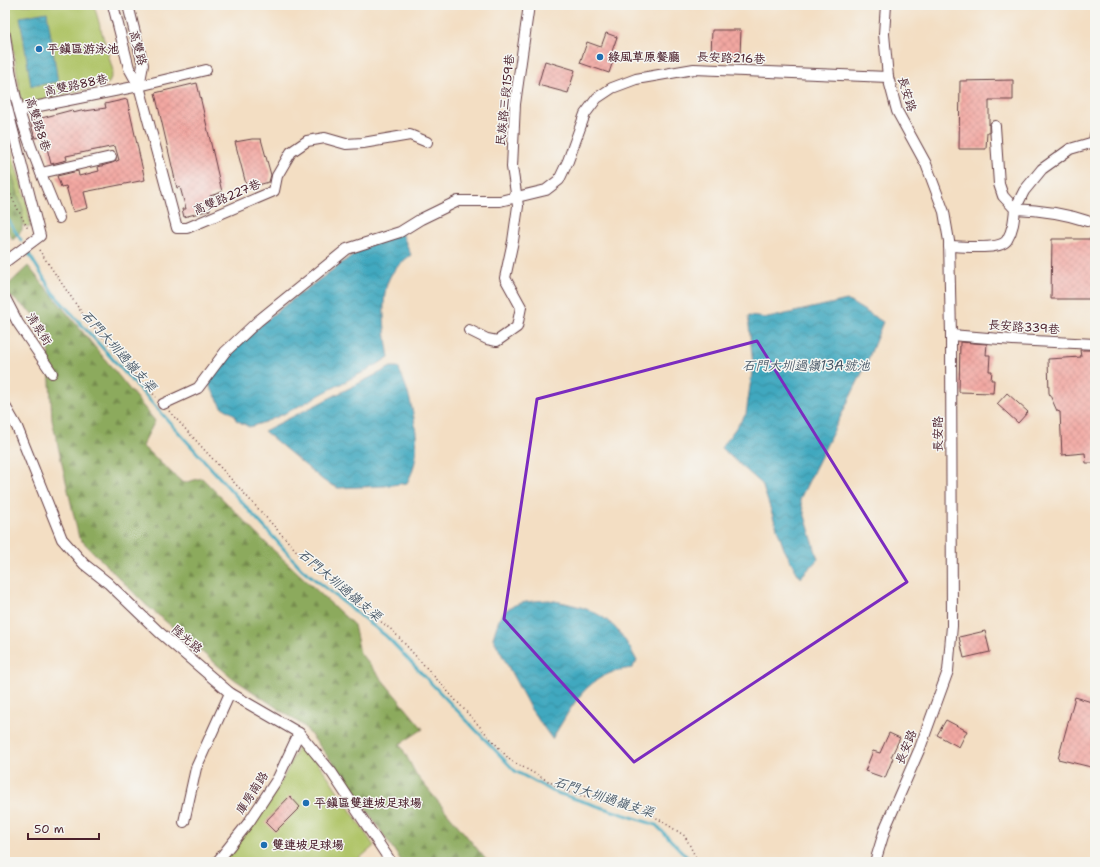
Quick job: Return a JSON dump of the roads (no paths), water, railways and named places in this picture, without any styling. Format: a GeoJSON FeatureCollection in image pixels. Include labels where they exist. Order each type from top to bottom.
{"type":"FeatureCollection","features":[{"type":"Feature","properties":{"kind":"street","name":"高雙路"},"geometry":{"type":"LineString","coordinates":[[113,5],[129,68],[139,86]]}},
{"type":"Feature","properties":{"kind":"street","name":"高雙路"},"geometry":{"type":"LineString","coordinates":[[128,5],[143,65],[139,86]]}},
{"type":"Feature","properties":{"kind":"street","name":"民族路三段159巷"},"geometry":{"type":"LineString","coordinates":[[469,330],[487,340],[497,341],[517,326],[521,307],[505,278],[513,241],[518,206],[512,167],[515,104],[529,5]]}},
{"type":"Feature","properties":{"kind":"street","name":"長安路"},"geometry":{"type":"LineString","coordinates":[[875,862],[886,826],[920,748],[948,671],[952,626],[951,335],[949,246],[944,212],[926,164],[897,111],[888,77],[884,34],[886,5]]}},
{"type":"Feature","properties":{"kind":"street","name":"高雙路8巷"},"geometry":{"type":"LineString","coordinates":[[5,35],[7,70],[41,173],[59,218]]}},
{"type":"Feature","properties":{"kind":"street","name":"長安路216巷"},"geometry":{"type":"LineString","coordinates":[[163,404],[198,388],[230,347],[258,321],[347,249],[400,232],[421,219],[458,201],[500,201],[546,190],[560,180],[585,114],[596,98],[612,88],[636,79],[694,69],[888,77]]}},
{"type":"Feature","properties":{"kind":"street","name":"高雙路88巷"},"geometry":{"type":"LineString","coordinates":[[19,110],[139,86],[206,70]]}},
{"type":"Feature","properties":{"kind":"street","name":"高雙路227巷"},"geometry":{"type":"LineString","coordinates":[[139,86],[177,228],[187,228],[274,191],[277,176],[291,152],[307,141],[325,138],[346,144],[363,143],[410,135],[427,142]]}},
{"type":"Feature","properties":{"kind":"street"},"geometry":{"type":"LineString","coordinates":[[5,100],[40,236],[5,262]]}},
{"type":"Feature","properties":{"kind":"street"},"geometry":{"type":"LineString","coordinates":[[995,126],[999,184],[1003,196],[1015,209],[1042,210],[1071,215],[1087,221]]}},
{"type":"Feature","properties":{"kind":"street"},"geometry":{"type":"LineString","coordinates":[[949,246],[995,247],[1006,241],[1013,225],[1015,209],[1024,191],[1042,169],[1070,149],[1094,142],[1095,135]]}},
{"type":"Feature","properties":{"kind":"street"},"geometry":{"type":"LineString","coordinates":[[41,173],[111,157]]}},
{"type":"Feature","properties":{"kind":"street","name":"清泉街"},"geometry":{"type":"LineString","coordinates":[[5,298],[18,323],[52,372]]}},
{"type":"Feature","properties":{"kind":"street","name":"長安路339巷"},"geometry":{"type":"LineString","coordinates":[[951,335],[1095,344]]}},
{"type":"Feature","properties":{"kind":"street","name":"陸光路"},"geometry":{"type":"LineString","coordinates":[[5,406],[17,427],[62,539],[84,564],[108,583],[159,632],[230,693],[299,733],[332,773],[391,862]]}},
{"type":"Feature","properties":{"kind":"street"},"geometry":{"type":"LineString","coordinates":[[184,822],[196,768],[230,693]]}},
{"type":"Feature","properties":{"kind":"street","name":"庫房南路"},"geometry":{"type":"LineString","coordinates":[[217,862],[249,822],[278,778],[299,733]]}},
{"type":"Feature","properties":{"kind":"water","name":"平鎮區游泳池"},"geometry":{"type":"Polygon","coordinates":[[[47,12],[58,82],[31,86],[20,17],[47,12]]]}},
{"type":"Feature","properties":{"kind":"water"},"geometry":{"type":"Polygon","coordinates":[[[402,233],[411,255],[393,272],[387,283],[384,315],[389,357],[293,409],[260,424],[249,427],[236,420],[235,415],[222,407],[209,385],[212,375],[248,336],[277,311],[354,254],[374,243],[402,233]]]}},
{"type":"Feature","properties":{"kind":"water","name":"石門大圳過嶺13A號池"},"geometry":{"type":"Polygon","coordinates":[[[847,300],[883,322],[865,367],[800,499],[818,559],[800,578],[784,549],[762,484],[721,448],[746,414],[753,365],[748,316],[768,318],[847,300]]]}},
{"type":"Feature","properties":{"kind":"water"},"geometry":{"type":"Polygon","coordinates":[[[391,367],[398,367],[407,389],[416,429],[416,455],[413,470],[407,483],[384,486],[338,488],[324,481],[264,431],[391,367]]]}},
{"type":"Feature","properties":{"kind":"water"},"geometry":{"type":"Polygon","coordinates":[[[549,600],[592,611],[602,617],[612,624],[621,634],[637,661],[632,668],[616,671],[603,676],[592,683],[575,702],[552,739],[530,708],[493,638],[500,617],[508,608],[525,602],[549,600]]]}},
{"type":"Feature","properties":{"kind":"waterway","name":"石門大圳過嶺支渠"},"geometry":{"type":"LineString","coordinates":[[5,215],[21,240]]}},
{"type":"Feature","properties":{"kind":"waterway","name":"石門大圳過嶺支渠"},"geometry":{"type":"LineString","coordinates":[[29,254],[53,293],[302,569],[386,636],[515,771],[554,792],[656,825],[688,858],[690,862]]}},
{"type":"Feature","properties":{"kind":"place","name":"平鎮區游泳池"},"geometry":{"type":"Point","coordinates":[39,49]}},
{"type":"Feature","properties":{"kind":"place","name":"綠風草原餐廳"},"geometry":{"type":"Point","coordinates":[600,57]}},
{"type":"Feature","properties":{"kind":"place","name":"平鎮區雙連坡足球場"},"geometry":{"type":"Point","coordinates":[306,803]}},
{"type":"Feature","properties":{"kind":"place","name":"雙連坡足球場"},"geometry":{"type":"Point","coordinates":[264,845]}}]}
